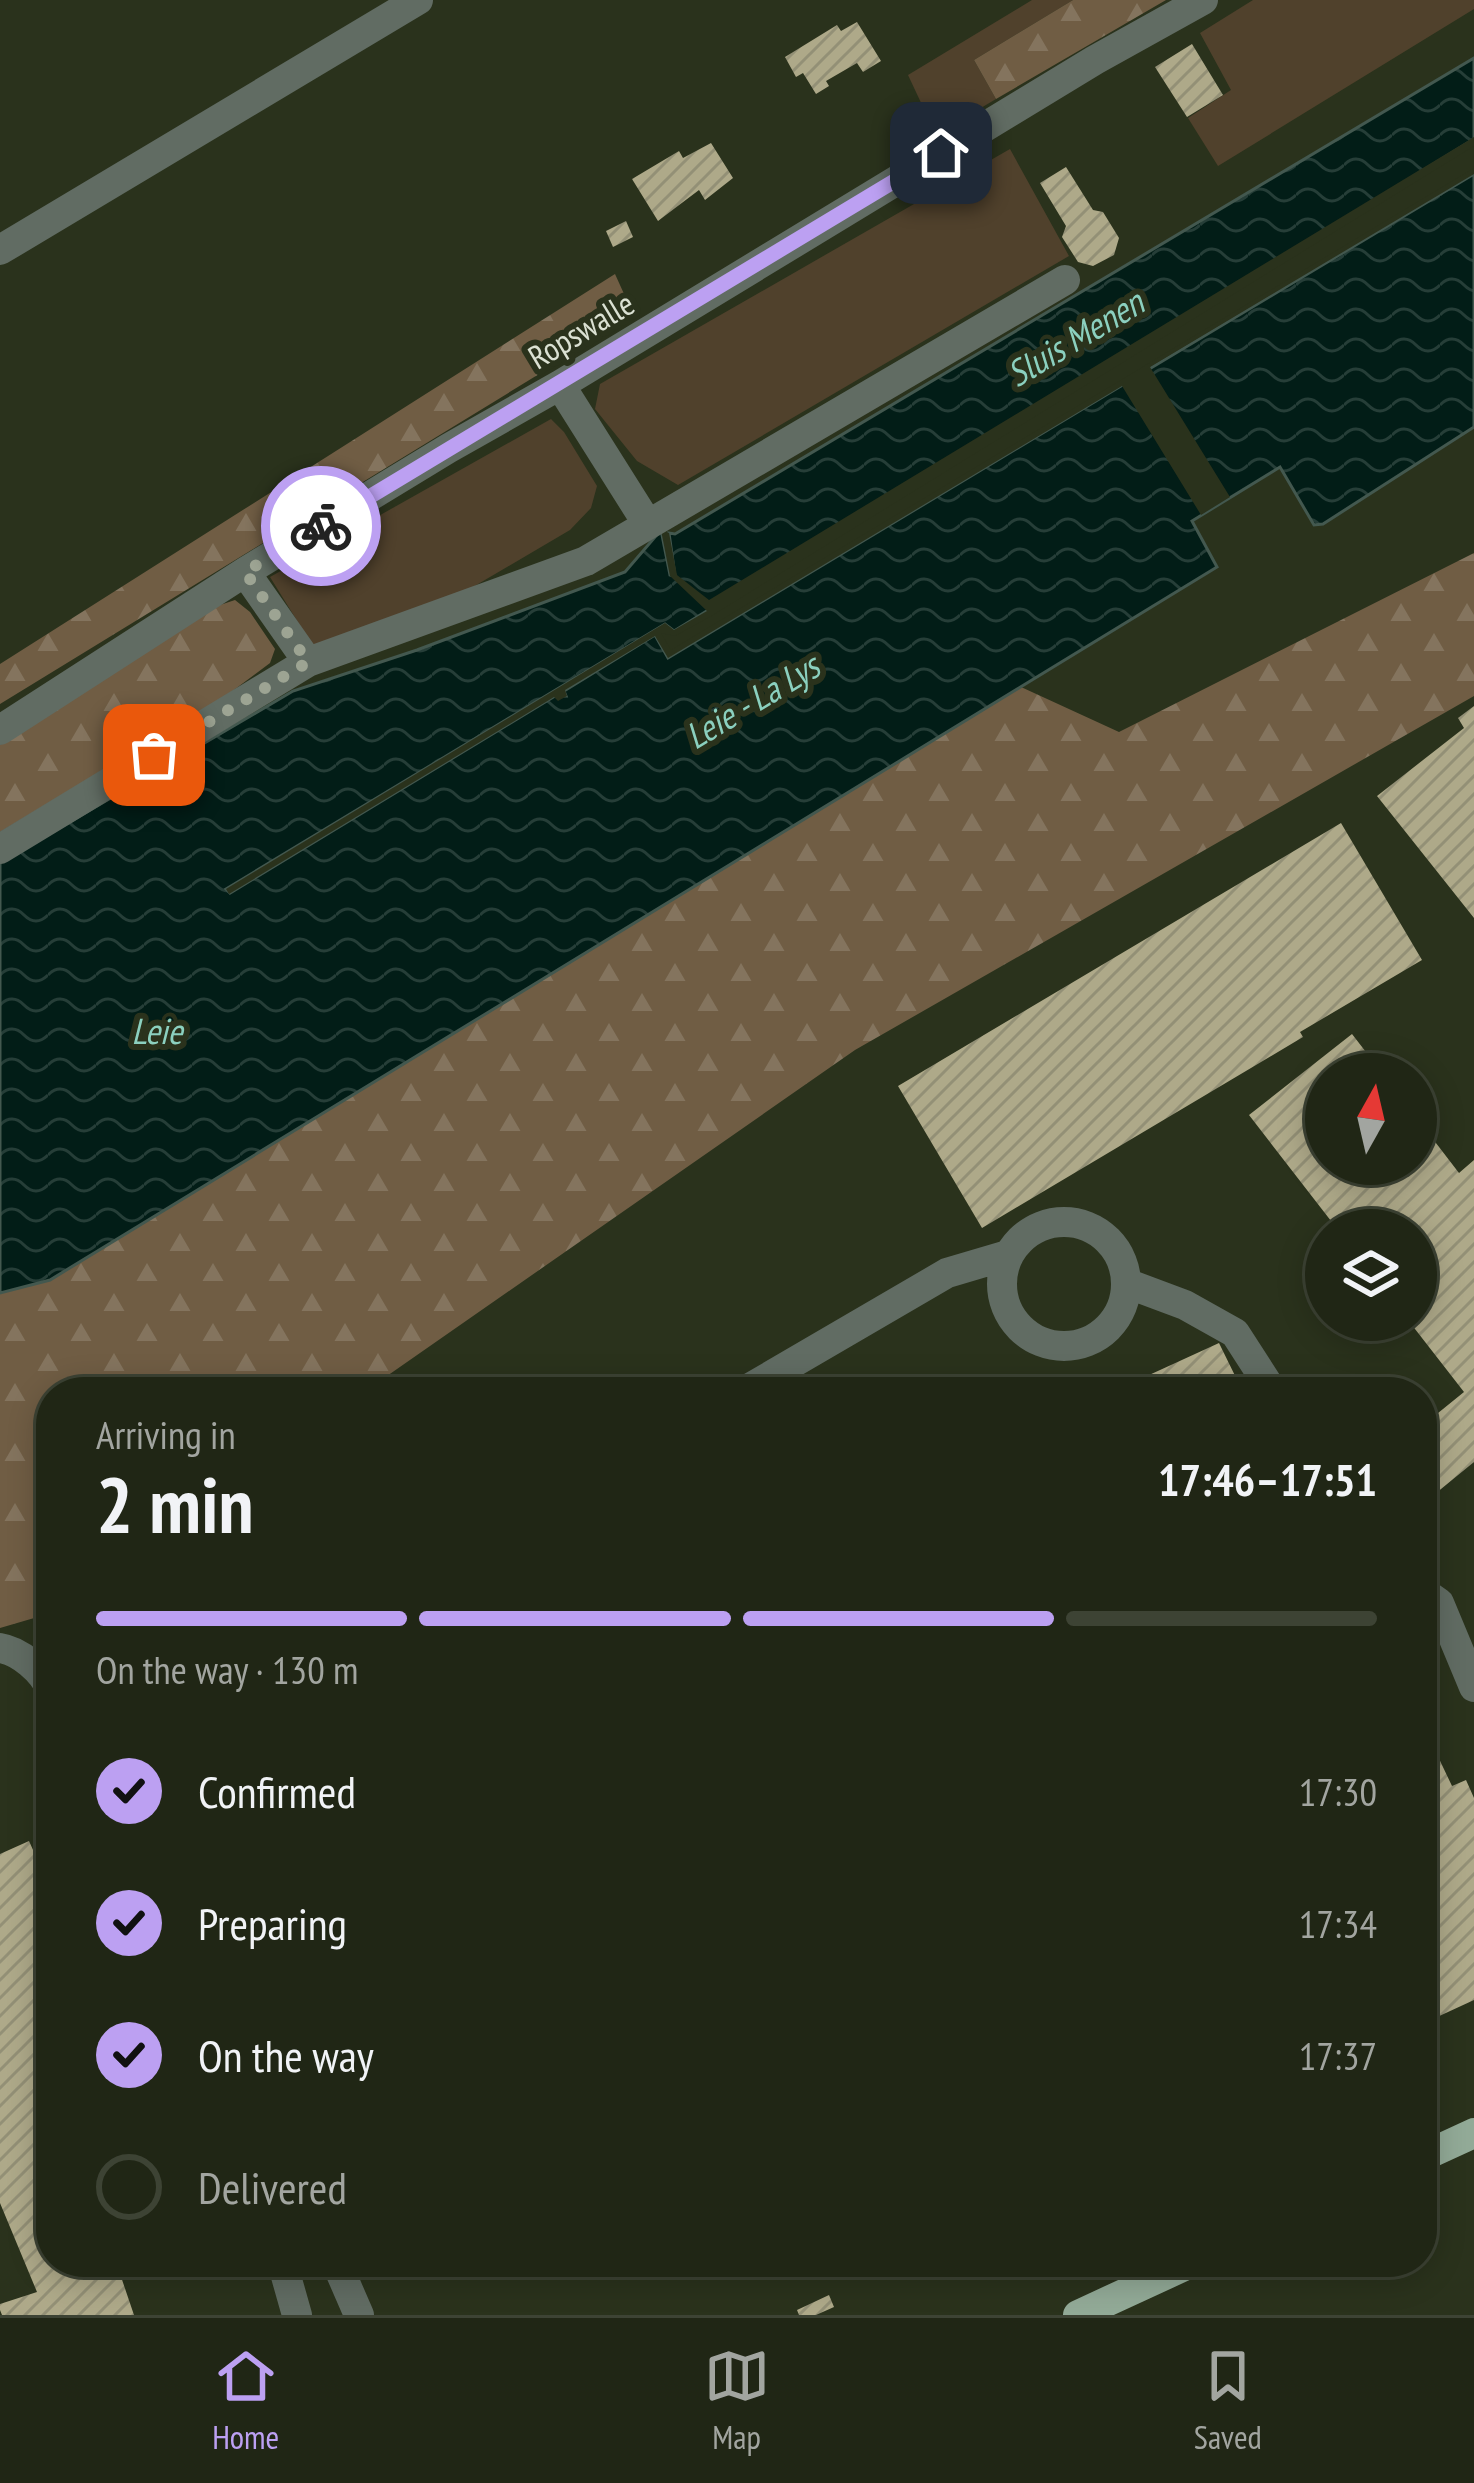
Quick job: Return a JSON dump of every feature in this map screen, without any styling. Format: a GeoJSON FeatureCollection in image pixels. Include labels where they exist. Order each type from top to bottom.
{"type":"FeatureCollection","features":[{"type":"Feature","properties":{"kind":"main road"},"geometry":{"type":"LineString","coordinates":[[1437,2150],[1474,2133]]}},
{"type":"Feature","properties":{"kind":"main road"},"geometry":{"type":"LineString","coordinates":[[1078,2315],[1160,2277]]}},
{"type":"Feature","properties":{"kind":"street"},"geometry":{"type":"LineString","coordinates":[[0,250],[418,0]]}},
{"type":"Feature","properties":{"kind":"street","name":"Ropswalle"},"geometry":{"type":"LineString","coordinates":[[0,730],[245,572],[1203,0]]}},
{"type":"Feature","properties":{"kind":"street"},"geometry":{"type":"LineString","coordinates":[[0,848],[308,662],[586,561],[1065,280]]}},
{"type":"Feature","properties":{"kind":"street"},"geometry":{"type":"LineString","coordinates":[[560,385],[647,523]]}},
{"type":"Feature","properties":{"kind":"street"},"geometry":{"type":"LineString","coordinates":[[245,572],[308,662]]}},
{"type":"Feature","properties":{"kind":"street"},"geometry":{"type":"LineString","coordinates":[[1057,1221],[1077,1223],[1112,1244],[1123,1263],[1126,1283],[1114,1321],[1080,1344],[1060,1346],[1040,1342],[1022,1331],[1002,1296],[1001,1275],[1020,1239],[1057,1221]]}},
{"type":"Feature","properties":{"kind":"street"},"geometry":{"type":"LineString","coordinates":[[769,1377],[947,1273],[1008,1255]]}},
{"type":"Feature","properties":{"kind":"street"},"geometry":{"type":"LineString","coordinates":[[1126,1283],[1185,1305],[1235,1333],[1264,1377]]}},
{"type":"Feature","properties":{"kind":"street"},"geometry":{"type":"LineString","coordinates":[[1437,1602],[1463,1629],[1474,1687]]}},
{"type":"Feature","properties":{"kind":"street"},"geometry":{"type":"LineString","coordinates":[[0,1648],[14,1650],[36,1671]]}},
{"type":"Feature","properties":{"kind":"street"},"geometry":{"type":"LineString","coordinates":[[286,2277],[297,2315]]}},
{"type":"Feature","properties":{"kind":"street"},"geometry":{"type":"LineString","coordinates":[[343,2277],[359,2315]]}},
{"type":"Feature","properties":{"kind":"shaded area"},"geometry":{"type":"Polygon","coordinates":[[[1032,0],[1073,0],[974,60],[996,99],[932,137],[911,115],[923,107],[908,75],[1032,0]]]}},
{"type":"Feature","properties":{"kind":"shaded area"},"geometry":{"type":"Polygon","coordinates":[[[1253,0],[1474,0],[1474,9],[1218,166],[1188,118],[1231,90],[1200,33],[1253,0]]]}},
{"type":"Feature","properties":{"kind":"shaded area"},"geometry":{"type":"Polygon","coordinates":[[[1010,149],[1069,256],[678,485],[637,461],[595,409],[600,384],[1010,149]]]}},
{"type":"Feature","properties":{"kind":"shaded area"},"geometry":{"type":"Polygon","coordinates":[[[551,419],[597,486],[591,508],[570,530],[444,604],[317,653],[270,577],[551,419]]]}},
{"type":"Feature","properties":{"kind":"green space"},"geometry":{"type":"Polygon","coordinates":[[[1073,0],[1166,0],[996,99],[974,60],[1073,0]]]}},
{"type":"Feature","properties":{"kind":"green space"},"geometry":{"type":"Polygon","coordinates":[[[615,274],[634,316],[0,704],[0,664],[615,274]]]}},
{"type":"Feature","properties":{"kind":"green space"},"geometry":{"type":"Polygon","coordinates":[[[1474,553],[1474,696],[855,1050],[386,1377],[36,1377],[36,1617],[0,1628],[0,1293],[50,1280],[1021,687],[1119,732],[1474,553]]]}},
{"type":"Feature","properties":{"kind":"green space"},"geometry":{"type":"Polygon","coordinates":[[[235,600],[250,612],[275,649],[270,663],[223,698],[0,832],[0,745],[214,607],[235,600]]]}},
{"type":"Feature","properties":{"kind":"water","name":"Leie"},"geometry":{"type":"Polygon","coordinates":[[[1474,58],[1474,139],[674,631],[665,624],[226,889],[230,893],[555,696],[566,696],[564,691],[655,635],[668,658],[1474,174],[1474,427],[1323,524],[1314,525],[1280,467],[1192,521],[1217,567],[50,1280],[0,1293],[0,863],[293,691],[625,572],[661,530],[670,575],[675,576],[669,533],[675,534],[1474,58]]]}},
{"type":"Feature","properties":{"kind":"pier"},"geometry":{"type":"Polygon","coordinates":[[[1474,137],[1474,146],[713,615],[675,636],[661,633],[671,650],[1474,168],[1474,174],[1150,367],[1230,497],[1201,515],[1122,386],[668,658],[655,636],[565,690],[567,696],[558,701],[554,697],[229,894],[226,889],[665,623],[674,630],[707,611],[670,576],[661,530],[669,533],[677,575],[709,600],[1474,137]]]}},
{"type":"Feature","properties":{"kind":"building"},"geometry":{"type":"Polygon","coordinates":[[[857,22],[881,61],[863,72],[857,63],[826,81],[829,86],[816,94],[803,73],[796,77],[785,57],[837,25],[841,31],[857,22]]]}},
{"type":"Feature","properties":{"kind":"building"},"geometry":{"type":"Polygon","coordinates":[[[1192,44],[1223,95],[1187,117],[1155,67],[1192,44]]]}},
{"type":"Feature","properties":{"kind":"building"},"geometry":{"type":"Polygon","coordinates":[[[711,143],[733,178],[705,200],[699,190],[658,221],[632,179],[679,151],[683,158],[711,143]]]}},
{"type":"Feature","properties":{"kind":"building"},"geometry":{"type":"Polygon","coordinates":[[[1066,167],[1093,210],[1103,212],[1119,238],[1114,255],[1093,266],[1078,262],[1062,237],[1066,226],[1040,183],[1066,167]]]}},
{"type":"Feature","properties":{"kind":"building"},"geometry":{"type":"Polygon","coordinates":[[[626,221],[633,237],[613,247],[606,231],[626,221]]]}},
{"type":"Feature","properties":{"kind":"building"},"geometry":{"type":"Polygon","coordinates":[[[1474,706],[1474,918],[1377,796],[1464,728],[1458,718],[1474,706]]]}},
{"type":"Feature","properties":{"kind":"building"},"geometry":{"type":"Polygon","coordinates":[[[1341,823],[1422,960],[1300,1032],[1303,1037],[982,1228],[898,1086],[1341,823]]]}},
{"type":"Feature","properties":{"kind":"building"},"geometry":{"type":"Polygon","coordinates":[[[1352,1034],[1367,1053],[1328,1053],[1352,1034]]]}},
{"type":"Feature","properties":{"kind":"building"},"geometry":{"type":"Polygon","coordinates":[[[1305,1071],[1305,1185],[1437,1185],[1437,1144],[1459,1173],[1474,1160],[1474,1462],[1437,1492],[1437,1414],[1464,1392],[1424,1341],[1437,1341],[1437,1209],[1322,1209],[1249,1115],[1305,1071]]]}},
{"type":"Feature","properties":{"kind":"building"},"geometry":{"type":"Polygon","coordinates":[[[1219,1343],[1236,1377],[1145,1377],[1219,1343]]]}},
{"type":"Feature","properties":{"kind":"building"},"geometry":{"type":"Polygon","coordinates":[[[1437,1754],[1452,1786],[1466,1780],[1474,1798],[1474,2000],[1437,2017],[1437,1754]]]}},
{"type":"Feature","properties":{"kind":"building"},"geometry":{"type":"Polygon","coordinates":[[[29,1841],[36,1857],[36,2277],[121,2277],[134,2315],[2,2315],[0,2310],[0,2304],[37,2292],[0,2203],[0,1854],[29,1841]]]}},
{"type":"Feature","properties":{"kind":"building"},"geometry":{"type":"Polygon","coordinates":[[[829,2295],[834,2307],[816,2315],[799,2315],[797,2310],[829,2295]]]}},
{"type":"Feature","properties":{"kind":"way so far"},"geometry":{"type":"LineString","coordinates":[[154,755],[308,662],[245,572],[321,526]]}},
{"type":"Feature","properties":{"kind":"route"},"geometry":{"type":"LineString","coordinates":[[321,526],[941,153]]}},
{"type":"Feature","properties":{"kind":"water label","name":"Sluis Menen"},"geometry":{"type":"Point","coordinates":[1075,338]}},
{"type":"Feature","properties":{"kind":"water label","name":"Leie - La Lys"},"geometry":{"type":"Point","coordinates":[752,701]}}]}
